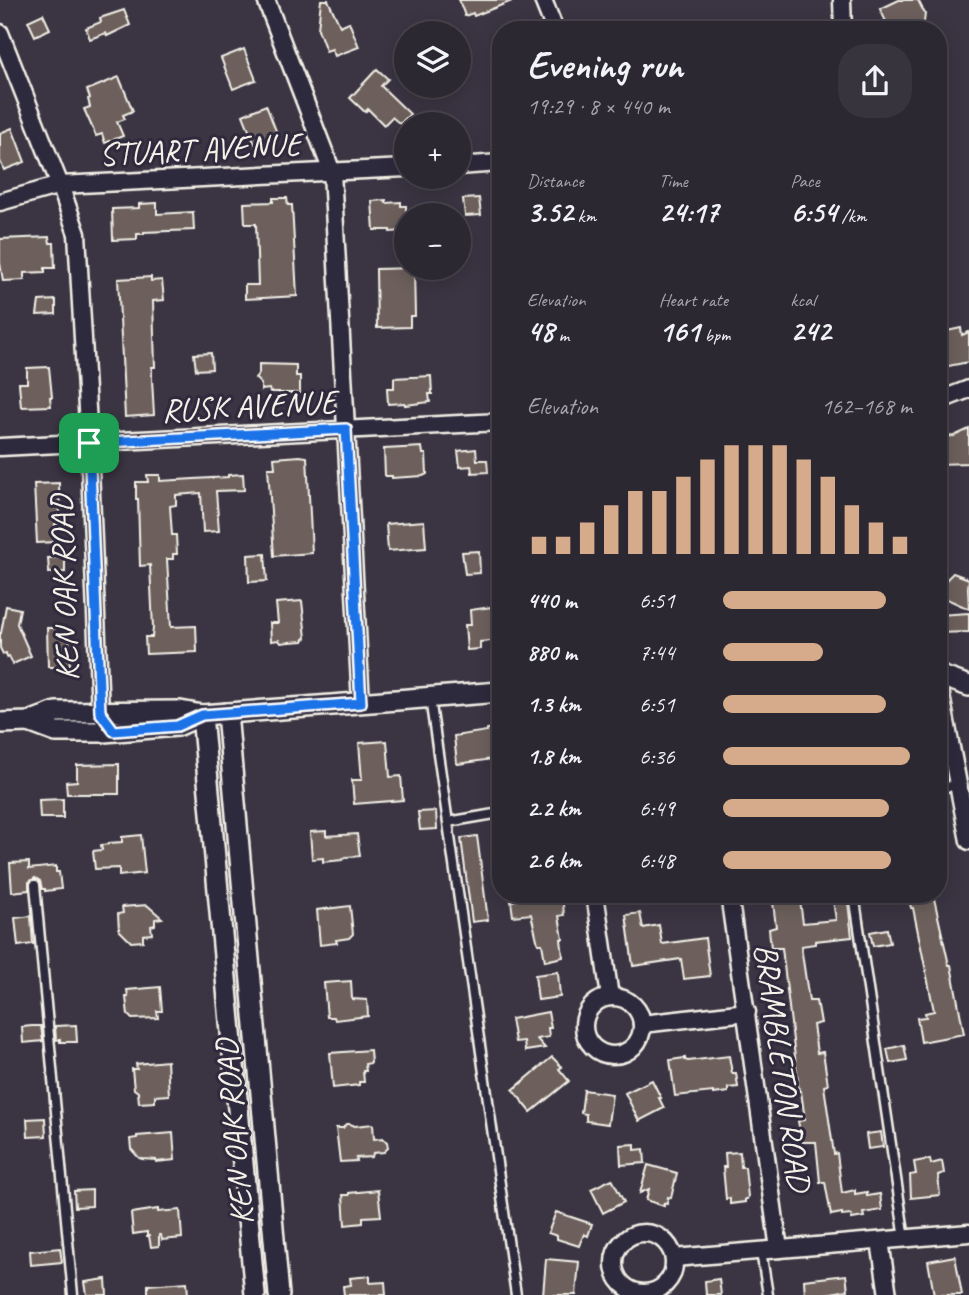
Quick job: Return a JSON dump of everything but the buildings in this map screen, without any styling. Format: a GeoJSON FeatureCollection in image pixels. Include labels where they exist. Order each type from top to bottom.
{"type":"FeatureCollection","features":[{"type":"Feature","properties":{"kind":"street"},"geometry":{"type":"LineString","coordinates":[[266,0],[332,172],[361,703]]}},
{"type":"Feature","properties":{"kind":"street"},"geometry":{"type":"LineString","coordinates":[[543,0],[551,21]]}},
{"type":"Feature","properties":{"kind":"street"},"geometry":{"type":"LineString","coordinates":[[842,0],[843,21]]}},
{"type":"Feature","properties":{"kind":"street","name":"KEN OAK ROAD"},"geometry":{"type":"LineString","coordinates":[[0,33],[60,185],[74,224],[78,246],[100,712],[114,731]]}},
{"type":"Feature","properties":{"kind":"street"},"geometry":{"type":"LineString","coordinates":[[471,165],[492,164]]}},
{"type":"Feature","properties":{"kind":"street","name":"STUART AVENUE"},"geometry":{"type":"LineString","coordinates":[[0,202],[60,185],[394,169]]}},
{"type":"Feature","properties":{"kind":"street"},"geometry":{"type":"LineString","coordinates":[[947,398],[969,389]]}},
{"type":"Feature","properties":{"kind":"street","name":"RUSK AVENUE"},"geometry":{"type":"LineString","coordinates":[[0,447],[492,422]]}},
{"type":"Feature","properties":{"kind":"street"},"geometry":{"type":"LineString","coordinates":[[947,680],[969,686]]}},
{"type":"Feature","properties":{"kind":"street"},"geometry":{"type":"LineString","coordinates":[[0,723],[29,722],[56,712],[180,711],[202,715],[492,693]]}},
{"type":"Feature","properties":{"kind":"street","name":"KEN OAK ROAD"},"geometry":{"type":"LineString","coordinates":[[227,713],[279,1295]]}},
{"type":"Feature","properties":{"kind":"street"},"geometry":{"type":"LineString","coordinates":[[29,722],[56,732],[114,731],[177,726],[202,715]]}},
{"type":"Feature","properties":{"kind":"street","name":"KEN OAK ROAD"},"geometry":{"type":"LineString","coordinates":[[202,715],[255,1295]]}},
{"type":"Feature","properties":{"kind":"street"},"geometry":{"type":"LineString","coordinates":[[947,726],[969,841]]}},
{"type":"Feature","properties":{"kind":"street"},"geometry":{"type":"LineString","coordinates":[[596,903],[610,997]]}},
{"type":"Feature","properties":{"kind":"street","name":"BRAMBLETON ROAD"},"geometry":{"type":"LineString","coordinates":[[730,903],[779,1249]]}},
{"type":"Feature","properties":{"kind":"street"},"geometry":{"type":"LineString","coordinates":[[610,997],[624,999],[634,1006],[642,1024],[641,1034],[634,1047],[620,1055],[606,1055],[590,1046],[583,1025],[593,1004],[610,997]]}},
{"type":"Feature","properties":{"kind":"street"},"geometry":{"type":"LineString","coordinates":[[642,1024],[747,1012]]}},
{"type":"Feature","properties":{"kind":"street"},"geometry":{"type":"LineString","coordinates":[[641,1233],[662,1238],[674,1258],[668,1281],[662,1288],[649,1294],[634,1292],[624,1287],[613,1268],[617,1248],[632,1235],[641,1233]]}},
{"type":"Feature","properties":{"kind":"street"},"geometry":{"type":"LineString","coordinates":[[674,1258],[969,1233]]}},
{"type":"Feature","properties":{"kind":"street"},"geometry":{"type":"LineString","coordinates":[[880,1241],[888,1295]]}},
{"type":"Feature","properties":{"kind":"lane"},"geometry":{"type":"LineString","coordinates":[[430,698],[516,1295]]}},
{"type":"Feature","properties":{"kind":"lane"},"geometry":{"type":"LineString","coordinates":[[947,787],[958,786]]}},
{"type":"Feature","properties":{"kind":"lane"},"geometry":{"type":"LineString","coordinates":[[448,822],[492,814]]}},
{"type":"Feature","properties":{"kind":"lane"},"geometry":{"type":"LineString","coordinates":[[35,885],[73,1295]]}},
{"type":"Feature","properties":{"kind":"lane"},"geometry":{"type":"LineString","coordinates":[[855,903],[905,1239]]}},
{"type":"Feature","properties":{"kind":"lane"},"geometry":{"type":"LineString","coordinates":[[761,1251],[768,1295]]}},
{"type":"Feature","properties":{"kind":"route"},"geometry":{"type":"LineString","coordinates":[[346,429],[361,703],[202,715],[177,726],[114,731],[100,712],[89,443],[346,429]]}}]}
